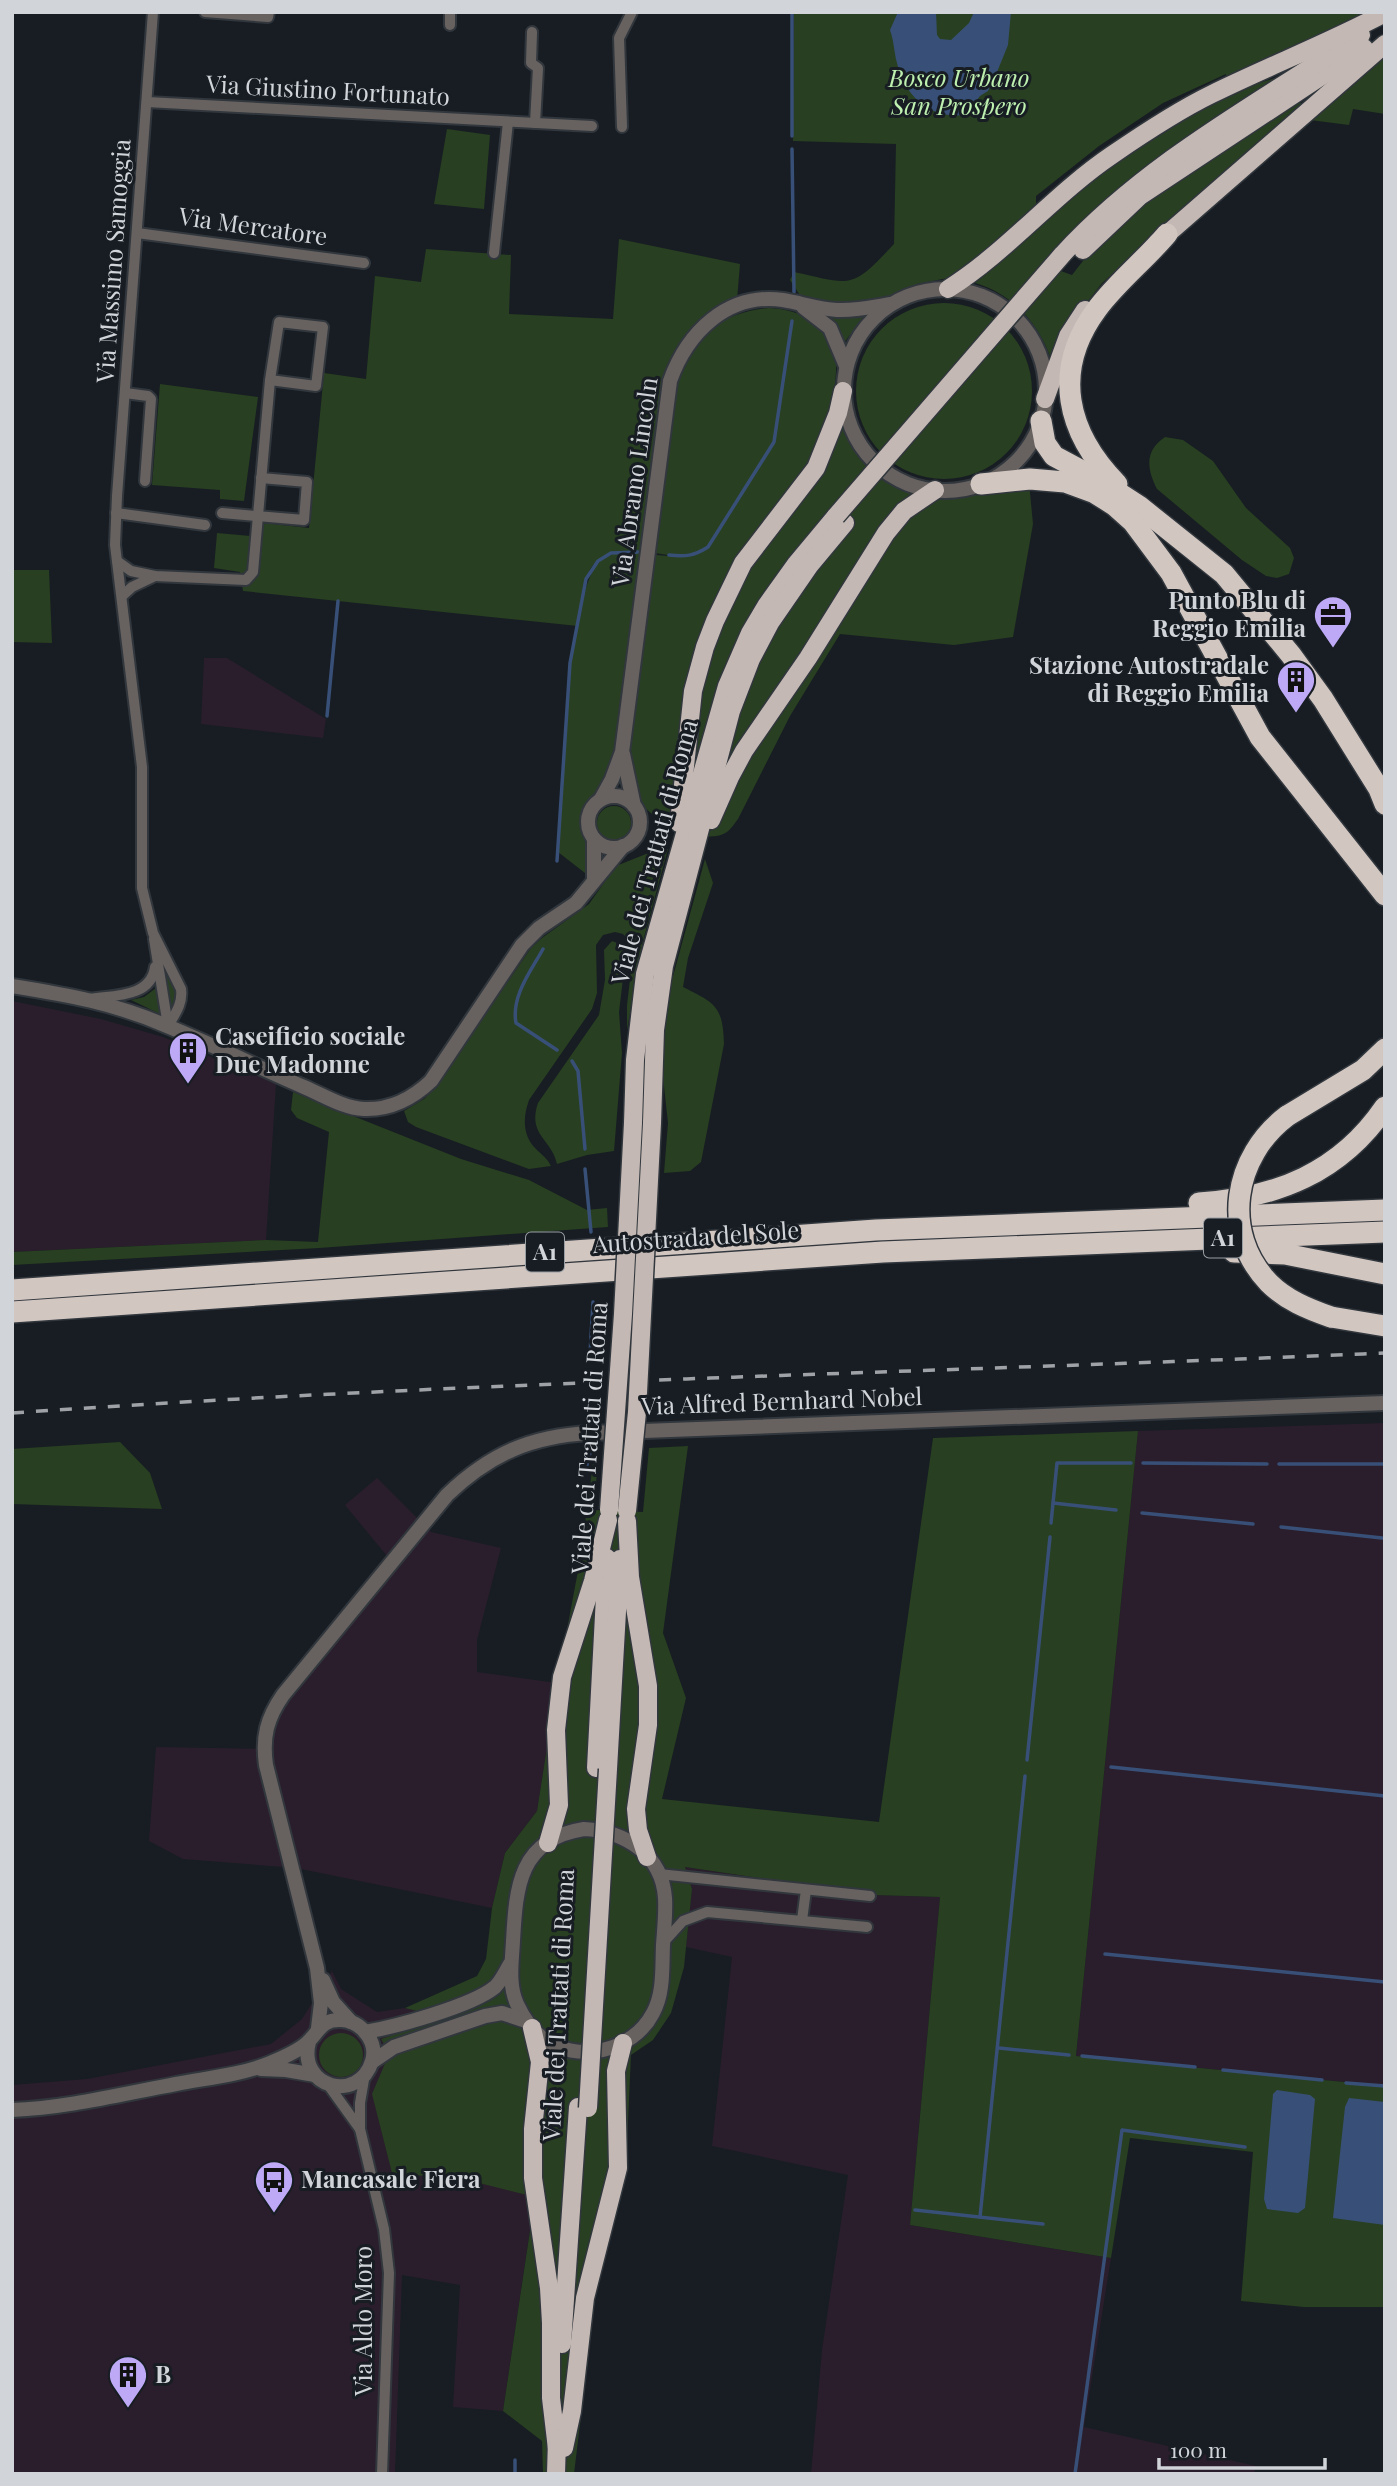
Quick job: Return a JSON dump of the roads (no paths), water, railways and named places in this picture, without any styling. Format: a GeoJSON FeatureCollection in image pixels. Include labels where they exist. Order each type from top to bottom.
{"type":"FeatureCollection","features":[{"type":"Feature","properties":{"kind":"highway"},"geometry":{"type":"LineString","coordinates":[[948,289],[976,271],[1086,174],[1137,138],[1210,95],[1385,13]]}},
{"type":"Feature","properties":{"kind":"highway","name":"Viale dei Trattati di Roma"},"geometry":{"type":"LineString","coordinates":[[556,2474],[560,2449],[583,2107],[618,1515],[621,1355],[635,1060],[645,974],[718,712],[754,626],[783,580],[841,519],[1067,259],[1097,218],[1142,180],[1385,20]]}},
{"type":"Feature","properties":{"kind":"highway","name":"Viale dei Trattati di Roma"},"geometry":{"type":"LineString","coordinates":[[1067,259],[1150,189],[1385,35]]}},
{"type":"Feature","properties":{"kind":"highway"},"geometry":{"type":"LineString","coordinates":[[1045,399],[1068,336],[1086,309],[1106,288],[1385,44]]}},
{"type":"Feature","properties":{"kind":"highway"},"geometry":{"type":"LineString","coordinates":[[1139,506],[1102,469],[1086,446],[1075,422],[1070,377],[1076,347],[1090,319],[1108,296],[1167,234]]}},
{"type":"Feature","properties":{"kind":"highway"},"geometry":{"type":"LineString","coordinates":[[668,886],[679,824],[690,710],[705,647],[721,606],[743,563],[816,468],[844,391]]}},
{"type":"Feature","properties":{"kind":"highway"},"geometry":{"type":"LineString","coordinates":[[1041,421],[1045,443],[1054,456],[1099,480],[1139,506],[1209,559],[1233,584],[1291,654],[1323,699],[1379,789],[1385,804]]}},
{"type":"Feature","properties":{"kind":"highway"},"geometry":{"type":"LineString","coordinates":[[981,484],[1030,479],[1065,482],[1105,499],[1133,522],[1171,573],[1260,737],[1385,895]]}},
{"type":"Feature","properties":{"kind":"highway"},"geometry":{"type":"LineString","coordinates":[[689,878],[730,777],[760,725],[808,658],[886,533],[904,512],[935,490]]}},
{"type":"Feature","properties":{"kind":"highway","name":"Viale dei Trattati di Roma"},"geometry":{"type":"LineString","coordinates":[[618,1515],[637,1412],[653,1060],[658,1000],[667,955],[731,711],[751,659],[770,622],[841,519]]}},
{"type":"Feature","properties":{"kind":"highway"},"geometry":{"type":"LineString","coordinates":[[1385,1049],[1363,1070],[1287,1116],[1261,1140],[1242,1178],[1239,1208],[1243,1236],[1253,1260],[1269,1283],[1296,1303],[1331,1317],[1385,1326]]}},
{"type":"Feature","properties":{"kind":"highway"},"geometry":{"type":"LineString","coordinates":[[1079,1220],[1166,1205],[1236,1200],[1278,1189],[1313,1174],[1335,1159],[1364,1134],[1385,1107]]}},
{"type":"Feature","properties":{"kind":"highway","name":"Autostrada del Sole"},"geometry":{"type":"LineString","coordinates":[[12,1290],[834,1233],[1079,1220],[1385,1210]]}},
{"type":"Feature","properties":{"kind":"highway","name":"Autostrada del Sole"},"geometry":{"type":"LineString","coordinates":[[12,1312],[691,1264],[1060,1244],[1385,1232]]}},
{"type":"Feature","properties":{"kind":"highway"},"geometry":{"type":"LineString","coordinates":[[1060,1244],[1285,1254],[1385,1274]]}},
{"type":"Feature","properties":{"kind":"highway"},"geometry":{"type":"LineString","coordinates":[[548,1843],[559,1805],[556,1730],[562,1677],[569,1649],[618,1515]]}},
{"type":"Feature","properties":{"kind":"highway"},"geometry":{"type":"LineString","coordinates":[[618,1515],[648,1686],[648,1725],[636,1809],[638,1830],[647,1857]]}},
{"type":"Feature","properties":{"kind":"highway"},"geometry":{"type":"LineString","coordinates":[[529,2025],[540,2062],[533,2129],[533,2178],[549,2288],[551,2398],[560,2449]]}},
{"type":"Feature","properties":{"kind":"highway"},"geometry":{"type":"LineString","coordinates":[[560,2449],[572,2411],[585,2298],[618,2168],[616,2071],[624,2043]]}},
{"type":"Feature","properties":{"kind":"highway","name":"Viale dei Trattati di Roma"},"geometry":{"type":"LineString","coordinates":[[560,2449],[562,2474]]}},
{"type":"Feature","properties":{"kind":"street","name":"Via Massimo Samoggia"},"geometry":{"type":"LineString","coordinates":[[153,12],[116,513],[117,561],[142,767],[142,888],[153,933],[168,1026]]}},
{"type":"Feature","properties":{"kind":"street"},"geometry":{"type":"LineString","coordinates":[[205,12],[268,17],[269,12]]}},
{"type":"Feature","properties":{"kind":"street"},"geometry":{"type":"LineString","coordinates":[[450,12],[450,25]]}},
{"type":"Feature","properties":{"kind":"street"},"geometry":{"type":"LineString","coordinates":[[622,127],[619,38],[632,12]]}},
{"type":"Feature","properties":{"kind":"street"},"geometry":{"type":"LineString","coordinates":[[532,32],[531,63],[538,68],[535,123]]}},
{"type":"Feature","properties":{"kind":"street","name":"Via Giustino Fortunato"},"geometry":{"type":"LineString","coordinates":[[146,102],[592,126]]}},
{"type":"Feature","properties":{"kind":"street"},"geometry":{"type":"LineString","coordinates":[[494,253],[508,122]]}},
{"type":"Feature","properties":{"kind":"street","name":"Via Mercatore"},"geometry":{"type":"LineString","coordinates":[[137,233],[364,263]]}},
{"type":"Feature","properties":{"kind":"street"},"geometry":{"type":"LineString","coordinates":[[948,289],[969,291],[988,298],[1006,309],[1021,323],[1033,340],[1041,359],[1045,399],[1041,421],[1031,442],[1018,459],[1001,474],[981,484],[958,490],[935,490],[905,482],[886,472],[870,458],[853,432],[846,412],[844,391],[846,366],[863,331],[891,304],[912,294],[948,289]]}},
{"type":"Feature","properties":{"kind":"street","name":"Via Abramo Lincoln"},"geometry":{"type":"LineString","coordinates":[[594,878],[594,839],[588,817],[612,779],[622,752],[661,441],[670,381],[676,364],[693,335],[711,318],[752,301],[782,300],[839,310],[891,304]]}},
{"type":"Feature","properties":{"kind":"street"},"geometry":{"type":"LineString","coordinates":[[796,303],[816,315],[830,328],[846,366]]}},
{"type":"Feature","properties":{"kind":"street"},"geometry":{"type":"LineString","coordinates":[[117,561],[131,571],[155,576],[246,580],[253,572],[270,380],[279,322],[323,327],[316,386],[270,380]]}},
{"type":"Feature","properties":{"kind":"street"},"geometry":{"type":"LineString","coordinates":[[125,393],[148,396],[151,399],[145,481]]}},
{"type":"Feature","properties":{"kind":"street"},"geometry":{"type":"LineString","coordinates":[[222,513],[304,520],[307,482],[261,478]]}},
{"type":"Feature","properties":{"kind":"street"},"geometry":{"type":"LineString","coordinates":[[116,513],[205,525]]}},
{"type":"Feature","properties":{"kind":"street"},"geometry":{"type":"LineString","coordinates":[[122,596],[132,587],[155,576]]}},
{"type":"Feature","properties":{"kind":"street","name":"Via Abramo Lincoln"},"geometry":{"type":"LineString","coordinates":[[12,986],[116,1006],[352,1107],[377,1109],[403,1101],[430,1081],[522,945],[539,928],[576,903],[594,878],[623,846],[634,838],[639,819],[622,752]]}},
{"type":"Feature","properties":{"kind":"street"},"geometry":{"type":"LineString","coordinates":[[601,799],[619,797],[635,807]]}},
{"type":"Feature","properties":{"kind":"street"},"geometry":{"type":"LineString","coordinates":[[594,839],[608,847],[623,846]]}},
{"type":"Feature","properties":{"kind":"street","name":"Via Massimo Samoggia"},"geometry":{"type":"LineString","coordinates":[[153,933],[181,989],[177,1017],[182,1032]]}},
{"type":"Feature","properties":{"kind":"street","name":"Via Massimo Samoggia"},"geometry":{"type":"LineString","coordinates":[[89,999],[137,992],[145,987],[153,976],[155,958]]}},
{"type":"Feature","properties":{"kind":"street"},"geometry":{"type":"LineString","coordinates":[[168,1026],[180,1004]]}},
{"type":"Feature","properties":{"kind":"street","name":"Via Alfred Bernhard Nobel"},"geometry":{"type":"LineString","coordinates":[[318,2028],[321,2003],[317,1968],[265,1765],[264,1736],[267,1721],[283,1695],[447,1494],[476,1469],[502,1454],[541,1439],[590,1433],[1385,1403]]}},
{"type":"Feature","properties":{"kind":"street"},"geometry":{"type":"LineString","coordinates":[[600,1829],[632,1842],[647,1857],[659,1874],[665,1896],[661,1982],[653,2013],[642,2029],[624,2043],[600,2051],[573,2050],[542,2038],[529,2025],[512,1989],[517,1885],[529,1861],[548,1843],[571,1831],[600,1829]]}},
{"type":"Feature","properties":{"kind":"street"},"geometry":{"type":"LineString","coordinates":[[659,1874],[870,1896]]}},
{"type":"Feature","properties":{"kind":"street"},"geometry":{"type":"LineString","coordinates":[[802,1920],[806,1890]]}},
{"type":"Feature","properties":{"kind":"street"},"geometry":{"type":"LineString","coordinates":[[663,1943],[683,1921],[707,1912],[867,1927]]}},
{"type":"Feature","properties":{"kind":"street"},"geometry":{"type":"LineString","coordinates":[[365,2032],[389,2028],[476,1997],[501,1980],[512,1959]]}},
{"type":"Feature","properties":{"kind":"street","name":"Via Alfred Bernhard Nobel"},"geometry":{"type":"LineString","coordinates":[[317,1968],[333,2002],[351,2022]]}},
{"type":"Feature","properties":{"kind":"street"},"geometry":{"type":"LineString","coordinates":[[12,2110],[53,2107],[256,2069],[315,2075],[330,2086],[343,2086],[355,2082],[394,2047],[485,2016],[502,2014],[529,2025]]}},
{"type":"Feature","properties":{"kind":"street"},"geometry":{"type":"LineString","coordinates":[[256,2069],[291,2054],[309,2042],[318,2028],[334,2021],[351,2022],[365,2032],[372,2046],[368,2068]]}},
{"type":"Feature","properties":{"kind":"street"},"geometry":{"type":"LineString","coordinates":[[309,2042],[307,2056],[315,2075]]}},
{"type":"Feature","properties":{"kind":"street","name":"Via Aldo Moro"},"geometry":{"type":"LineString","coordinates":[[368,2068],[360,2103],[360,2129],[384,2229],[388,2264],[382,2474]]}},
{"type":"Feature","properties":{"kind":"street","name":"Via Aldo Moro"},"geometry":{"type":"LineString","coordinates":[[330,2086],[360,2129]]}},
{"type":"Feature","properties":{"kind":"water"},"geometry":{"type":"Polygon","coordinates":[[[898,12],[936,12],[937,35],[940,39],[951,40],[969,23],[974,12],[1011,12],[1008,45],[997,72],[988,91],[980,96],[965,115],[952,115],[930,109],[906,86],[897,63],[890,30],[898,12]]]}},
{"type":"Feature","properties":{"kind":"water"},"geometry":{"type":"Polygon","coordinates":[[[1277,2090],[1310,2095],[1315,2099],[1305,2208],[1298,2213],[1267,2209],[1264,2199],[1273,2094],[1277,2090]]]}},
{"type":"Feature","properties":{"kind":"water"},"geometry":{"type":"Polygon","coordinates":[[[1349,2098],[1385,2102],[1385,2225],[1333,2218],[1345,2107],[1349,2098]]]}},
{"type":"Feature","properties":{"kind":"waterway"},"geometry":{"type":"LineString","coordinates":[[792,12],[792,136]]}},
{"type":"Feature","properties":{"kind":"waterway"},"geometry":{"type":"LineString","coordinates":[[792,149],[794,292]]}},
{"type":"Feature","properties":{"kind":"waterway"},"geometry":{"type":"LineString","coordinates":[[669,555],[689,555],[708,547],[774,442],[792,321]]}},
{"type":"Feature","properties":{"kind":"waterway"},"geometry":{"type":"LineString","coordinates":[[557,861],[570,663],[586,579],[598,561],[611,553],[638,552]]}},
{"type":"Feature","properties":{"kind":"waterway"},"geometry":{"type":"LineString","coordinates":[[327,716],[338,601]]}},
{"type":"Feature","properties":{"kind":"waterway"},"geometry":{"type":"LineString","coordinates":[[543,949],[519,994],[516,1023],[557,1050]]}},
{"type":"Feature","properties":{"kind":"waterway"},"geometry":{"type":"LineString","coordinates":[[572,1061],[578,1071],[585,1149]]}},
{"type":"Feature","properties":{"kind":"waterway"},"geometry":{"type":"LineString","coordinates":[[585,1169],[591,1232]]}},
{"type":"Feature","properties":{"kind":"waterway"},"geometry":{"type":"LineString","coordinates":[[590,1354],[593,1302]]}},
{"type":"Feature","properties":{"kind":"waterway"},"geometry":{"type":"LineString","coordinates":[[584,1476],[591,1449]]}},
{"type":"Feature","properties":{"kind":"waterway"},"geometry":{"type":"LineString","coordinates":[[1051,1523],[1057,1463],[1131,1463]]}},
{"type":"Feature","properties":{"kind":"waterway"},"geometry":{"type":"LineString","coordinates":[[1143,1463],[1267,1464]]}},
{"type":"Feature","properties":{"kind":"waterway"},"geometry":{"type":"LineString","coordinates":[[1279,1464],[1385,1464]]}},
{"type":"Feature","properties":{"kind":"waterway"},"geometry":{"type":"LineString","coordinates":[[1053,1503],[1116,1510]]}},
{"type":"Feature","properties":{"kind":"waterway"},"geometry":{"type":"LineString","coordinates":[[1142,1513],[1253,1524]]}},
{"type":"Feature","properties":{"kind":"waterway"},"geometry":{"type":"LineString","coordinates":[[1281,1527],[1382,1538]]}},
{"type":"Feature","properties":{"kind":"waterway"},"geometry":{"type":"LineString","coordinates":[[1027,1760],[1050,1537]]}},
{"type":"Feature","properties":{"kind":"waterway"},"geometry":{"type":"LineString","coordinates":[[1111,1767],[1385,1796]]}},
{"type":"Feature","properties":{"kind":"waterway"},"geometry":{"type":"LineString","coordinates":[[980,2217],[1025,1776]]}},
{"type":"Feature","properties":{"kind":"waterway"},"geometry":{"type":"LineString","coordinates":[[1105,1954],[1385,1982]]}},
{"type":"Feature","properties":{"kind":"waterway"},"geometry":{"type":"LineString","coordinates":[[999,2048],[1069,2055]]}},
{"type":"Feature","properties":{"kind":"waterway"},"geometry":{"type":"LineString","coordinates":[[1082,2056],[1195,2067]]}},
{"type":"Feature","properties":{"kind":"waterway"},"geometry":{"type":"LineString","coordinates":[[1223,2070],[1322,2080]]}},
{"type":"Feature","properties":{"kind":"waterway"},"geometry":{"type":"LineString","coordinates":[[1346,2083],[1385,2086]]}},
{"type":"Feature","properties":{"kind":"waterway"},"geometry":{"type":"LineString","coordinates":[[1075,2474],[1122,2130],[1245,2147]]}},
{"type":"Feature","properties":{"kind":"waterway"},"geometry":{"type":"LineString","coordinates":[[915,2210],[1043,2224]]}},
{"type":"Feature","properties":{"kind":"waterway"},"geometry":{"type":"LineString","coordinates":[[515,2460],[515,2474]]}},
{"type":"Feature","properties":{"kind":"railway"},"geometry":{"type":"LineString","coordinates":[[12,1413],[526,1385],[1385,1353]]}},
{"type":"Feature","properties":{"kind":"place","name":"Punto Blu di Reggio Emilia"},"geometry":{"type":"Point","coordinates":[1333,649]}},
{"type":"Feature","properties":{"kind":"place","name":"Stazione Autostradale di Reggio Emilia"},"geometry":{"type":"Point","coordinates":[1296,714]}},
{"type":"Feature","properties":{"kind":"place","name":"Caseificio sociale Due Madonne"},"geometry":{"type":"Point","coordinates":[188,1085]}},
{"type":"Feature","properties":{"kind":"place","name":"Mancasale Fiera"},"geometry":{"type":"Point","coordinates":[274,2214]}},
{"type":"Feature","properties":{"kind":"place","name":"B"},"geometry":{"type":"Point","coordinates":[128,2409]}},
{"type":"Feature","properties":{"kind":"park label","name":"Bosco Urbano San Prospero"},"geometry":{"type":"Point","coordinates":[959,93]}}]}
